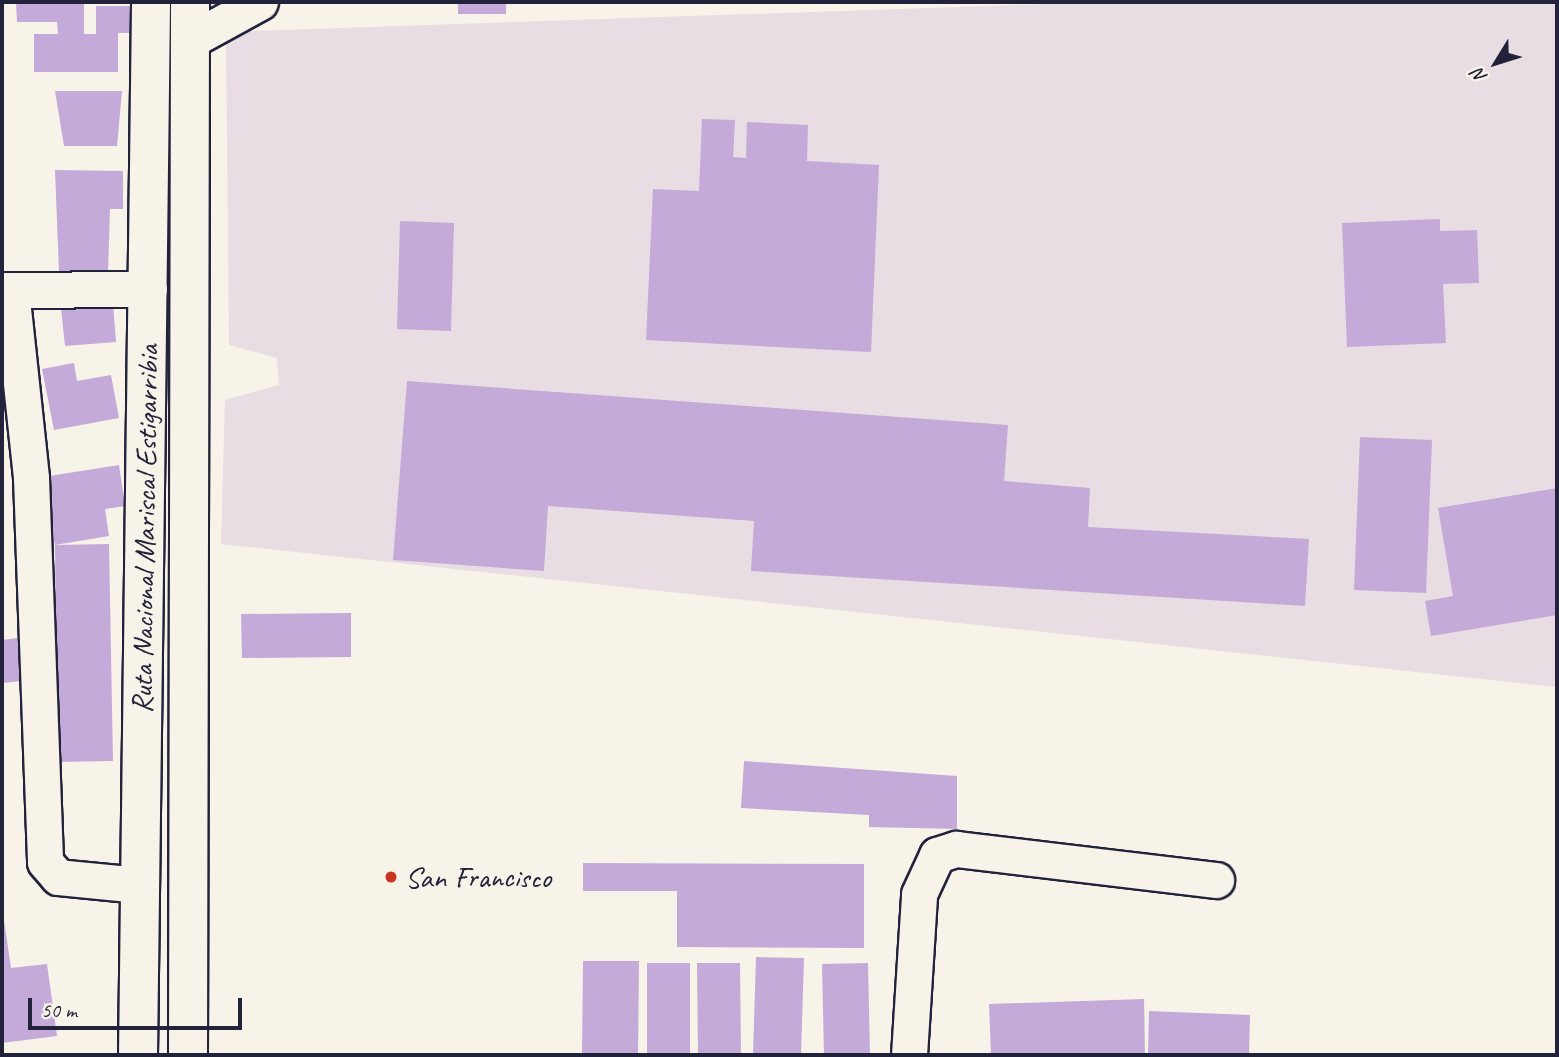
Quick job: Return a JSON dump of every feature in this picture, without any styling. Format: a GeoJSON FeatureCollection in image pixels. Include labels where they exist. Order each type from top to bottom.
{"type":"FeatureCollection","features":[{"type":"Feature","properties":{"kind":"highway","name":"Ruta Nacional Mariscal Estigarribia"},"geometry":{"type":"LineString","coordinates":[[138,1055],[149,289],[150,2]]}},
{"type":"Feature","properties":{"kind":"highway","name":"Ruta Nacional Mariscal Estigarribia"},"geometry":{"type":"LineString","coordinates":[[188,1055],[190,2]]}},
{"type":"Feature","properties":{"kind":"street"},"geometry":{"type":"LineString","coordinates":[[189,41],[260,2]]}},
{"type":"Feature","properties":{"kind":"street"},"geometry":{"type":"LineString","coordinates":[[140,885],[58,877],[45,862],[31,478],[6,290],[149,289]]}},
{"type":"Feature","properties":{"kind":"street"},"geometry":{"type":"LineString","coordinates":[[909,1055],[919,894],[937,855],[956,849],[1216,880]]}},
{"type":"Feature","properties":{"kind":"shaded area"},"geometry":{"type":"Polygon","coordinates":[[[1104,2],[1557,2],[1557,687],[221,544],[225,400],[279,385],[277,358],[229,345],[226,32],[1104,2]]]}},
{"type":"Feature","properties":{"kind":"building"},"geometry":{"type":"Polygon","coordinates":[[[16,2],[84,2],[84,34],[96,34],[96,6],[131,6],[132,33],[118,33],[118,72],[34,72],[34,34],[58,34],[57,22],[17,22],[16,2]]]}},
{"type":"Feature","properties":{"kind":"building"},"geometry":{"type":"Polygon","coordinates":[[[458,2],[506,2],[506,14],[458,14],[458,2]]]}},
{"type":"Feature","properties":{"kind":"building"},"geometry":{"type":"Polygon","coordinates":[[[55,91],[122,91],[117,146],[64,146],[55,91]]]}},
{"type":"Feature","properties":{"kind":"building"},"geometry":{"type":"Polygon","coordinates":[[[702,119],[735,120],[733,157],[746,158],[747,122],[808,125],[807,161],[879,165],[871,352],[646,340],[653,189],[699,191],[702,119]]]}},
{"type":"Feature","properties":{"kind":"building"},"geometry":{"type":"Polygon","coordinates":[[[55,170],[123,171],[123,209],[110,209],[108,273],[59,272],[55,170]]]}},
{"type":"Feature","properties":{"kind":"building"},"geometry":{"type":"Polygon","coordinates":[[[1440,219],[1440,231],[1477,230],[1479,283],[1443,284],[1446,343],[1347,347],[1342,223],[1440,219]]]}},
{"type":"Feature","properties":{"kind":"building"},"geometry":{"type":"Polygon","coordinates":[[[400,221],[454,223],[451,331],[397,329],[400,221]]]}},
{"type":"Feature","properties":{"kind":"building"},"geometry":{"type":"Polygon","coordinates":[[[113,304],[116,342],[65,346],[61,308],[113,304]]]}},
{"type":"Feature","properties":{"kind":"building"},"geometry":{"type":"Polygon","coordinates":[[[74,363],[77,381],[111,375],[119,418],[54,430],[42,369],[74,363]]]}},
{"type":"Feature","properties":{"kind":"building"},"geometry":{"type":"Polygon","coordinates":[[[407,381],[1008,425],[1004,481],[1090,488],[1088,527],[1309,539],[1305,606],[751,571],[754,521],[548,506],[544,571],[393,560],[407,381]]]}},
{"type":"Feature","properties":{"kind":"building"},"geometry":{"type":"Polygon","coordinates":[[[1360,437],[1432,440],[1426,593],[1354,590],[1360,437]]]}},
{"type":"Feature","properties":{"kind":"building"},"geometry":{"type":"Polygon","coordinates":[[[119,465],[125,506],[105,509],[109,536],[55,545],[43,477],[119,465]]]}},
{"type":"Feature","properties":{"kind":"building"},"geometry":{"type":"Polygon","coordinates":[[[1557,488],[1557,615],[1431,636],[1425,601],[1453,596],[1438,508],[1557,488]]]}},
{"type":"Feature","properties":{"kind":"building"},"geometry":{"type":"Polygon","coordinates":[[[109,544],[113,761],[57,762],[55,545],[109,544]]]}},
{"type":"Feature","properties":{"kind":"building"},"geometry":{"type":"Polygon","coordinates":[[[351,613],[351,657],[242,658],[241,614],[351,613]]]}},
{"type":"Feature","properties":{"kind":"building"},"geometry":{"type":"Polygon","coordinates":[[[26,637],[32,680],[2,683],[2,640],[26,637]]]}},
{"type":"Feature","properties":{"kind":"building"},"geometry":{"type":"Polygon","coordinates":[[[744,761],[957,776],[957,829],[869,827],[869,815],[741,808],[744,761]]]}},
{"type":"Feature","properties":{"kind":"building"},"geometry":{"type":"Polygon","coordinates":[[[583,863],[864,864],[864,948],[677,947],[677,891],[583,891],[583,863]]]}},
{"type":"Feature","properties":{"kind":"building"},"geometry":{"type":"Polygon","coordinates":[[[3,913],[11,968],[47,964],[57,1036],[2,1043],[3,913]]]}},
{"type":"Feature","properties":{"kind":"building"},"geometry":{"type":"Polygon","coordinates":[[[756,957],[804,958],[801,1055],[753,1055],[756,957]]]}},
{"type":"Feature","properties":{"kind":"building"},"geometry":{"type":"Polygon","coordinates":[[[583,961],[639,961],[638,1055],[582,1055],[583,961]]]}},
{"type":"Feature","properties":{"kind":"building"},"geometry":{"type":"Polygon","coordinates":[[[647,963],[690,963],[690,1055],[647,1055],[647,963]]]}},
{"type":"Feature","properties":{"kind":"building"},"geometry":{"type":"Polygon","coordinates":[[[697,963],[740,963],[741,1055],[698,1055],[697,963]]]}},
{"type":"Feature","properties":{"kind":"building"},"geometry":{"type":"Polygon","coordinates":[[[868,963],[870,1055],[824,1055],[822,964],[868,963]]]}},
{"type":"Feature","properties":{"kind":"building"},"geometry":{"type":"Polygon","coordinates":[[[1144,999],[1145,1055],[991,1055],[989,1004],[1144,999]]]}},
{"type":"Feature","properties":{"kind":"building"},"geometry":{"type":"Polygon","coordinates":[[[1149,1011],[1250,1015],[1249,1055],[1148,1055],[1149,1011]]]}},
{"type":"Feature","properties":{"kind":"place","name":"San Francisco"},"geometry":{"type":"Point","coordinates":[391,877]}}]}
